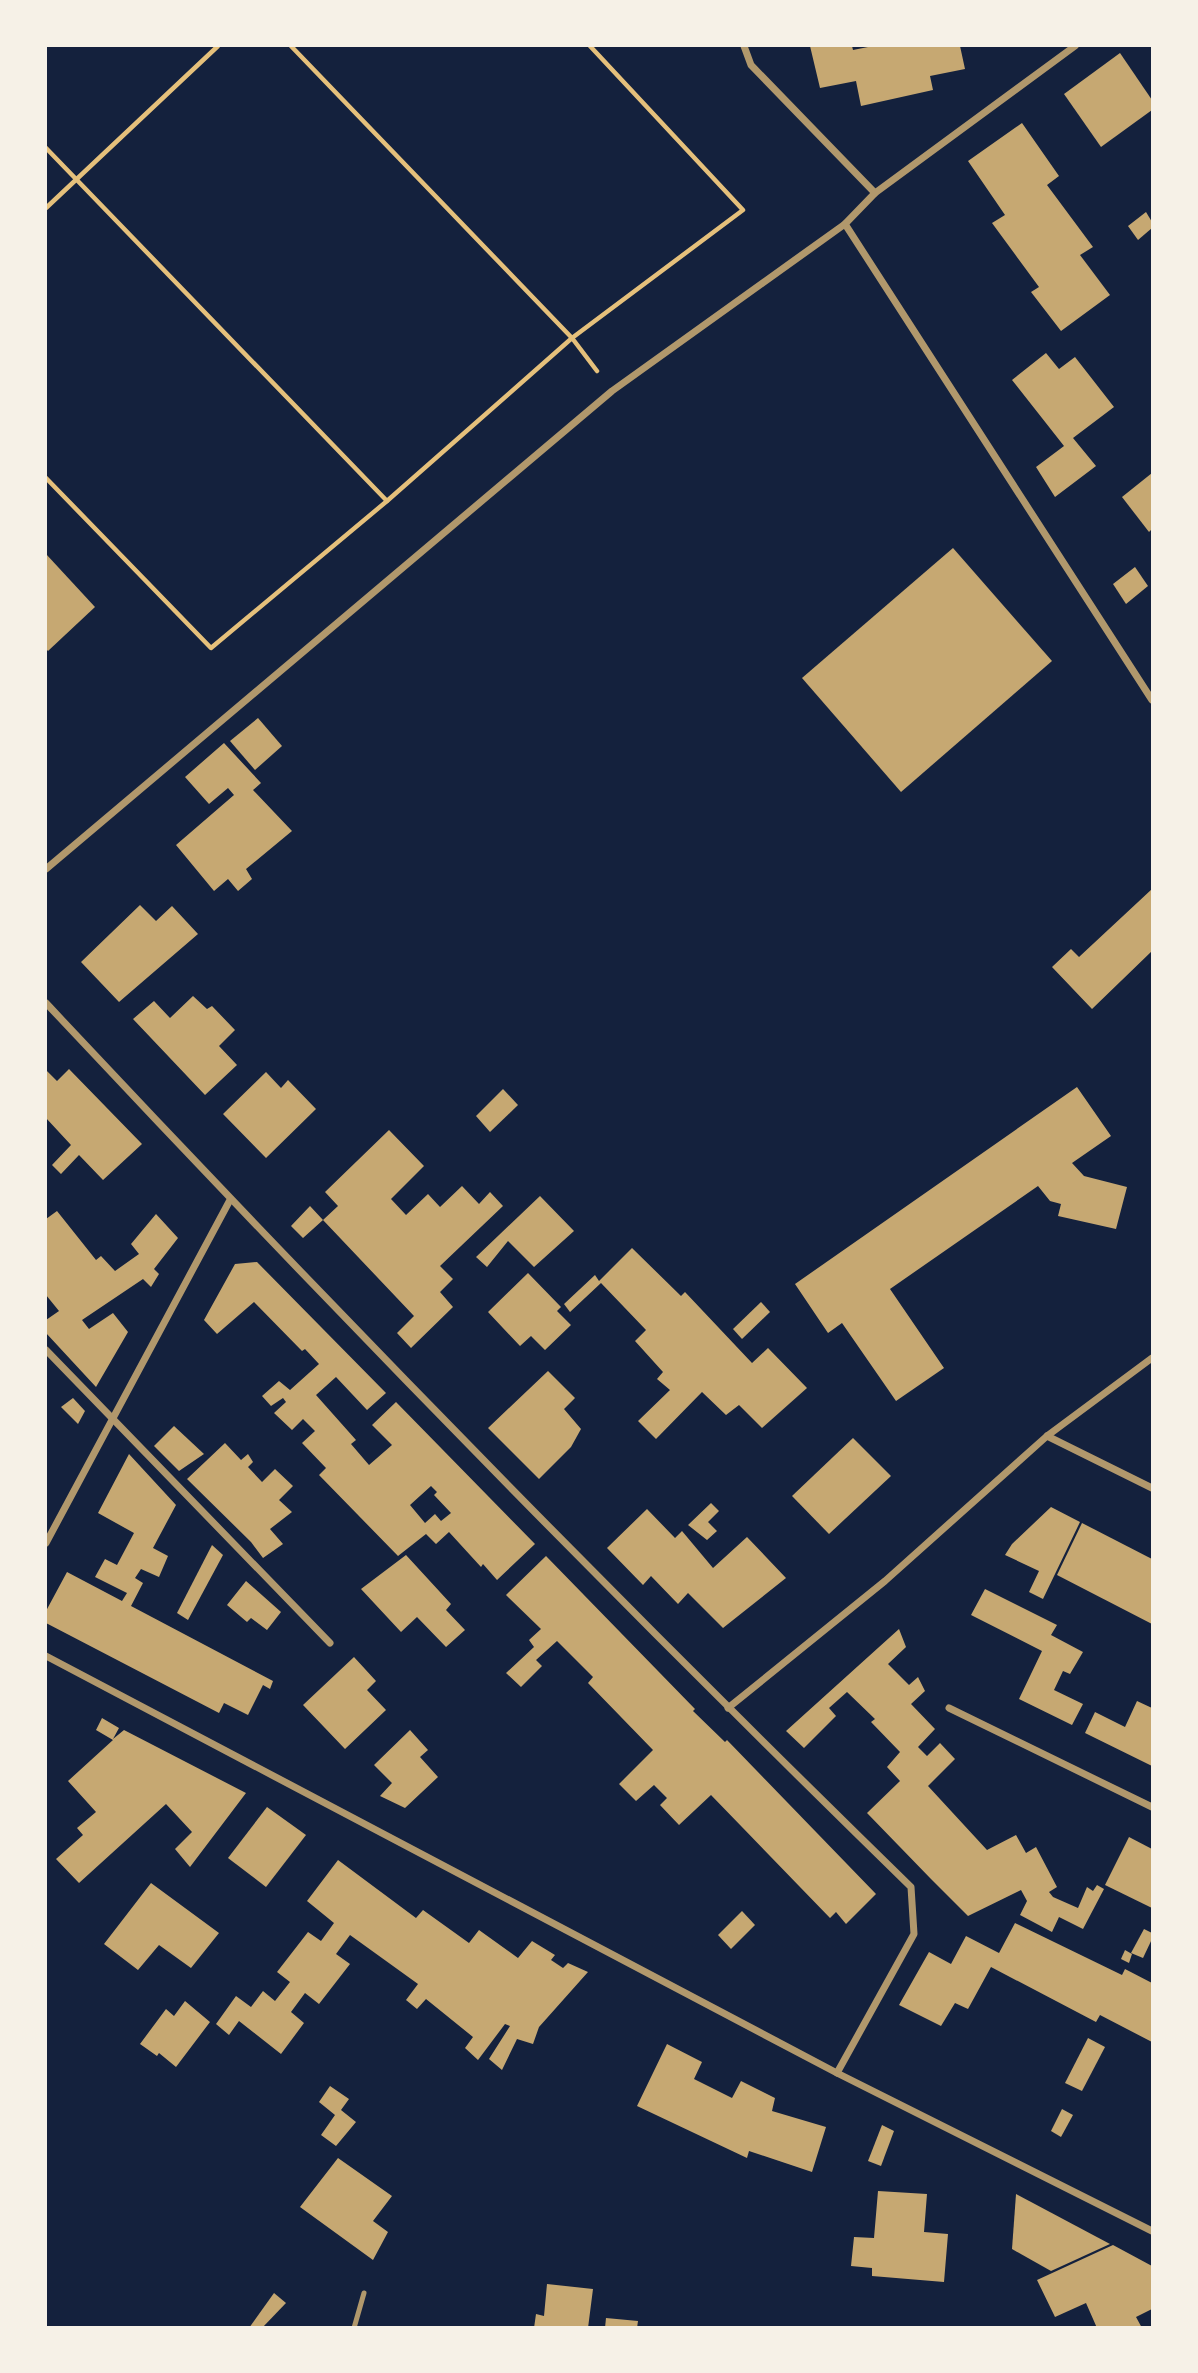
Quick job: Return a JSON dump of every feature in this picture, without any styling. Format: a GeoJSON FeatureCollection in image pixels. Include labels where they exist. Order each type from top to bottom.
{"type":"FeatureCollection","features":[{"type":"Feature","properties":{"kind":"street"},"geometry":{"type":"LineString","coordinates":[[744,46],[751,65],[875,193]]}},
{"type":"Feature","properties":{"kind":"street"},"geometry":{"type":"LineString","coordinates":[[46,869],[612,391],[845,224],[875,193],[1075,46]]}},
{"type":"Feature","properties":{"kind":"street"},"geometry":{"type":"LineString","coordinates":[[845,224],[1153,700]]}},
{"type":"Feature","properties":{"kind":"street"},"geometry":{"type":"LineString","coordinates":[[46,1003],[230,1200],[727,1708],[911,1887],[914,1934],[837,2073]]}},
{"type":"Feature","properties":{"kind":"street"},"geometry":{"type":"LineString","coordinates":[[46,1543],[230,1200]]}},
{"type":"Feature","properties":{"kind":"street"},"geometry":{"type":"LineString","coordinates":[[46,1350],[330,1643]]}},
{"type":"Feature","properties":{"kind":"street"},"geometry":{"type":"LineString","coordinates":[[727,1708],[885,1581],[1047,1436],[1153,1358]]}},
{"type":"Feature","properties":{"kind":"street"},"geometry":{"type":"LineString","coordinates":[[1047,1436],[1153,1488]]}},
{"type":"Feature","properties":{"kind":"street"},"geometry":{"type":"LineString","coordinates":[[46,1656],[837,2073],[1153,2231]]}},
{"type":"Feature","properties":{"kind":"street"},"geometry":{"type":"LineString","coordinates":[[949,1708],[1153,1807]]}},
{"type":"Feature","properties":{"kind":"lane"},"geometry":{"type":"LineString","coordinates":[[354,2328],[364,2293]]}},
{"type":"Feature","properties":{"kind":"path"},"geometry":{"type":"LineString","coordinates":[[46,208],[218,46]]}},
{"type":"Feature","properties":{"kind":"path"},"geometry":{"type":"LineString","coordinates":[[291,46],[572,338],[612,391]]}},
{"type":"Feature","properties":{"kind":"path"},"geometry":{"type":"LineString","coordinates":[[46,478],[211,648],[387,501],[572,338],[743,210],[590,46]]}},
{"type":"Feature","properties":{"kind":"path"},"geometry":{"type":"LineString","coordinates":[[46,148],[387,501]]}},
{"type":"Feature","properties":{"kind":"building"},"geometry":{"type":"Polygon","coordinates":[[[810,46],[852,46],[853,50],[873,46],[960,46],[965,69],[930,76],[933,90],[861,106],[856,81],[820,88],[810,46]]]}},
{"type":"Feature","properties":{"kind":"building"},"geometry":{"type":"Polygon","coordinates":[[[1120,53],[1152,100],[1152,110],[1101,147],[1064,94],[1120,53]]]}},
{"type":"Feature","properties":{"kind":"building"},"geometry":{"type":"Polygon","coordinates":[[[1022,123],[1059,176],[1047,185],[1093,247],[1080,255],[1110,295],[1061,331],[1031,292],[1039,287],[992,223],[1005,215],[968,161],[1022,123]]]}},
{"type":"Feature","properties":{"kind":"building"},"geometry":{"type":"Polygon","coordinates":[[[1146,212],[1152,222],[1152,228],[1138,240],[1128,226],[1146,212]]]}},
{"type":"Feature","properties":{"kind":"building"},"geometry":{"type":"Polygon","coordinates":[[[1046,353],[1059,369],[1075,357],[1114,407],[1073,438],[1096,466],[1055,497],[1036,467],[1064,446],[1012,380],[1046,353]]]}},
{"type":"Feature","properties":{"kind":"building"},"geometry":{"type":"Polygon","coordinates":[[[1152,473],[1152,529],[1149,532],[1122,497],[1152,473]]]}},
{"type":"Feature","properties":{"kind":"building"},"geometry":{"type":"Polygon","coordinates":[[[953,548],[1052,661],[901,792],[802,678],[953,548]]]}},
{"type":"Feature","properties":{"kind":"building"},"geometry":{"type":"Polygon","coordinates":[[[46,554],[95,607],[48,651],[46,649],[46,554]]]}},
{"type":"Feature","properties":{"kind":"building"},"geometry":{"type":"Polygon","coordinates":[[[1135,567],[1148,586],[1126,604],[1113,584],[1135,567]]]}},
{"type":"Feature","properties":{"kind":"building"},"geometry":{"type":"Polygon","coordinates":[[[258,718],[282,746],[255,770],[230,741],[258,718]]]}},
{"type":"Feature","properties":{"kind":"building"},"geometry":{"type":"Polygon","coordinates":[[[224,743],[261,783],[253,790],[292,831],[246,869],[252,879],[238,891],[228,879],[214,891],[176,845],[234,795],[228,788],[209,804],[185,777],[224,743]]]}},
{"type":"Feature","properties":{"kind":"building"},"geometry":{"type":"Polygon","coordinates":[[[1152,889],[1152,951],[1092,1009],[1052,967],[1071,949],[1079,957],[1152,889]]]}},
{"type":"Feature","properties":{"kind":"building"},"geometry":{"type":"Polygon","coordinates":[[[140,905],[156,921],[172,906],[198,934],[119,1002],[81,962],[140,905]]]}},
{"type":"Feature","properties":{"kind":"building"},"geometry":{"type":"Polygon","coordinates":[[[193,996],[207,1009],[212,1006],[235,1030],[219,1046],[237,1065],[205,1095],[133,1019],[154,1001],[170,1018],[193,996]]]}},
{"type":"Feature","properties":{"kind":"building"},"geometry":{"type":"Polygon","coordinates":[[[69,1069],[142,1144],[103,1180],[79,1155],[61,1174],[52,1165],[71,1145],[46,1118],[46,1070],[57,1081],[69,1069]]]}},
{"type":"Feature","properties":{"kind":"building"},"geometry":{"type":"Polygon","coordinates":[[[266,1072],[281,1088],[288,1080],[316,1109],[266,1158],[223,1114],[266,1072]]]}},
{"type":"Feature","properties":{"kind":"building"},"geometry":{"type":"Polygon","coordinates":[[[1077,1087],[1111,1136],[1072,1163],[1084,1176],[1127,1187],[1116,1229],[1058,1216],[1061,1204],[1050,1201],[1038,1186],[890,1289],[944,1368],[896,1401],[842,1323],[828,1333],[795,1284],[1077,1087]]]}},
{"type":"Feature","properties":{"kind":"building"},"geometry":{"type":"Polygon","coordinates":[[[503,1089],[518,1105],[490,1132],[476,1116],[503,1089]]]}},
{"type":"Feature","properties":{"kind":"building"},"geometry":{"type":"Polygon","coordinates":[[[389,1130],[424,1166],[391,1199],[406,1215],[428,1194],[440,1207],[462,1186],[479,1204],[490,1192],[503,1206],[440,1266],[453,1279],[440,1292],[453,1307],[411,1348],[397,1333],[414,1316],[323,1220],[338,1206],[325,1192],[389,1130]]]}},
{"type":"Feature","properties":{"kind":"building"},"geometry":{"type":"Polygon","coordinates":[[[540,1196],[574,1231],[534,1267],[508,1241],[487,1267],[476,1257],[540,1196]]]}},
{"type":"Feature","properties":{"kind":"building"},"geometry":{"type":"Polygon","coordinates":[[[310,1206],[323,1220],[303,1238],[291,1226],[310,1206]]]}},
{"type":"Feature","properties":{"kind":"building"},"geometry":{"type":"Polygon","coordinates":[[[57,1211],[96,1260],[101,1256],[115,1271],[139,1254],[131,1244],[156,1214],[178,1238],[154,1269],[159,1274],[151,1287],[143,1279],[82,1320],[89,1329],[113,1313],[128,1332],[96,1387],[46,1333],[46,1320],[59,1311],[46,1295],[46,1219],[57,1211]]]}},
{"type":"Feature","properties":{"kind":"building"},"geometry":{"type":"Polygon","coordinates":[[[632,1248],[681,1296],[685,1292],[752,1363],[768,1348],[807,1388],[762,1428],[739,1405],[726,1415],[702,1392],[656,1439],[638,1421],[670,1390],[657,1379],[663,1372],[635,1341],[646,1330],[601,1283],[570,1312],[564,1304],[595,1275],[599,1281],[632,1248]]]}},
{"type":"Feature","properties":{"kind":"building"},"geometry":{"type":"Polygon","coordinates":[[[257,1262],[386,1393],[367,1410],[336,1377],[316,1395],[356,1440],[351,1444],[369,1465],[392,1445],[372,1425],[396,1402],[535,1544],[497,1580],[483,1564],[481,1567],[449,1532],[436,1544],[426,1534],[398,1556],[319,1475],[326,1468],[302,1443],[315,1431],[303,1419],[292,1430],[274,1413],[286,1402],[283,1398],[271,1406],[262,1396],[279,1381],[290,1390],[319,1364],[305,1349],[302,1351],[254,1302],[217,1334],[204,1320],[235,1264],[257,1262]],[[431,1486],[410,1505],[425,1523],[435,1514],[441,1521],[451,1513],[434,1495],[437,1492],[431,1486]]]}},
{"type":"Feature","properties":{"kind":"building"},"geometry":{"type":"Polygon","coordinates":[[[528,1273],[561,1307],[557,1311],[571,1325],[545,1350],[531,1336],[520,1346],[488,1312],[528,1273]]]}},
{"type":"Feature","properties":{"kind":"building"},"geometry":{"type":"Polygon","coordinates":[[[761,1302],[770,1312],[742,1339],[733,1329],[761,1302]]]}},
{"type":"Feature","properties":{"kind":"building"},"geometry":{"type":"Polygon","coordinates":[[[548,1371],[575,1398],[564,1409],[581,1429],[571,1447],[539,1479],[488,1428],[548,1371]]]}},
{"type":"Feature","properties":{"kind":"building"},"geometry":{"type":"Polygon","coordinates":[[[73,1398],[85,1411],[78,1424],[61,1407],[73,1398]]]}},
{"type":"Feature","properties":{"kind":"building"},"geometry":{"type":"Polygon","coordinates":[[[174,1426],[204,1454],[179,1471],[154,1446],[174,1426]]]}},
{"type":"Feature","properties":{"kind":"building"},"geometry":{"type":"Polygon","coordinates":[[[853,1438],[891,1476],[829,1534],[792,1496],[853,1438]]]}},
{"type":"Feature","properties":{"kind":"building"},"geometry":{"type":"Polygon","coordinates":[[[225,1443],[241,1460],[248,1454],[253,1462],[248,1467],[262,1482],[275,1469],[293,1486],[279,1500],[292,1512],[270,1529],[283,1544],[263,1558],[251,1542],[187,1479],[225,1443]]]}},
{"type":"Feature","properties":{"kind":"building"},"geometry":{"type":"Polygon","coordinates":[[[129,1454],[176,1505],[153,1548],[168,1556],[159,1577],[141,1569],[135,1578],[143,1583],[131,1606],[273,1681],[270,1689],[263,1685],[248,1715],[224,1703],[219,1713],[46,1623],[46,1611],[67,1572],[122,1601],[127,1593],[95,1577],[105,1559],[117,1565],[134,1533],[98,1513],[129,1454]]]}},
{"type":"Feature","properties":{"kind":"building"},"geometry":{"type":"Polygon","coordinates":[[[711,1503],[719,1511],[708,1522],[717,1531],[707,1540],[688,1525],[711,1503]]]}},
{"type":"Feature","properties":{"kind":"building"},"geometry":{"type":"Polygon","coordinates":[[[1051,1507],[1080,1522],[1043,1599],[1029,1592],[1039,1571],[1005,1555],[1012,1544],[1051,1507]]]}},
{"type":"Feature","properties":{"kind":"building"},"geometry":{"type":"Polygon","coordinates":[[[647,1509],[675,1538],[682,1531],[713,1568],[747,1537],[786,1578],[723,1628],[688,1593],[678,1604],[651,1576],[643,1585],[607,1548],[647,1509]]]}},
{"type":"Feature","properties":{"kind":"building"},"geometry":{"type":"Polygon","coordinates":[[[1082,1523],[1152,1559],[1152,1624],[1057,1575],[1082,1523]]]}},
{"type":"Feature","properties":{"kind":"building"},"geometry":{"type":"Polygon","coordinates":[[[212,1545],[223,1555],[188,1620],[177,1613],[212,1545]]]}},
{"type":"Feature","properties":{"kind":"building"},"geometry":{"type":"Polygon","coordinates":[[[406,1555],[451,1604],[446,1610],[465,1630],[446,1647],[417,1617],[401,1632],[361,1589],[406,1555]]]}},
{"type":"Feature","properties":{"kind":"building"},"geometry":{"type":"Polygon","coordinates":[[[546,1556],[695,1709],[693,1711],[725,1742],[727,1740],[876,1894],[846,1924],[836,1912],[830,1918],[711,1795],[679,1825],[660,1805],[667,1798],[654,1785],[636,1801],[619,1784],[653,1750],[588,1683],[593,1677],[557,1641],[536,1660],[542,1666],[521,1687],[506,1673],[534,1647],[529,1640],[541,1629],[506,1595],[546,1556]]]}},
{"type":"Feature","properties":{"kind":"building"},"geometry":{"type":"Polygon","coordinates":[[[246,1581],[281,1612],[267,1630],[251,1618],[247,1622],[227,1605],[246,1581]]]}},
{"type":"Feature","properties":{"kind":"building"},"geometry":{"type":"Polygon","coordinates":[[[985,1589],[1057,1625],[1051,1635],[1083,1652],[1070,1674],[1063,1671],[1054,1690],[1083,1704],[1072,1725],[1019,1699],[1042,1651],[971,1615],[985,1589]]]}},
{"type":"Feature","properties":{"kind":"building"},"geometry":{"type":"Polygon","coordinates":[[[899,1629],[906,1647],[888,1664],[909,1685],[918,1677],[925,1691],[911,1704],[935,1729],[918,1747],[927,1756],[940,1743],[955,1759],[928,1786],[987,1850],[1016,1835],[1026,1853],[1036,1847],[1057,1887],[1049,1892],[1053,1897],[1078,1908],[1087,1887],[1093,1891],[1097,1885],[1104,1889],[1083,1929],[1059,1917],[1052,1932],[1020,1915],[1027,1901],[1021,1890],[968,1916],[931,1879],[867,1813],[900,1781],[887,1767],[900,1752],[871,1722],[875,1719],[847,1692],[829,1708],[836,1716],[804,1748],[786,1731],[899,1629]]]}},
{"type":"Feature","properties":{"kind":"building"},"geometry":{"type":"Polygon","coordinates":[[[354,1657],[376,1681],[367,1690],[386,1710],[345,1749],[303,1705],[354,1657]]]}},
{"type":"Feature","properties":{"kind":"building"},"geometry":{"type":"Polygon","coordinates":[[[1137,1701],[1152,1708],[1152,1766],[1085,1733],[1095,1712],[1125,1727],[1137,1701]]]}},
{"type":"Feature","properties":{"kind":"building"},"geometry":{"type":"Polygon","coordinates":[[[102,1718],[119,1728],[113,1739],[124,1730],[246,1793],[190,1867],[175,1849],[192,1832],[166,1804],[79,1883],[56,1859],[83,1835],[77,1828],[96,1812],[68,1781],[113,1740],[96,1730],[102,1718]]]}},
{"type":"Feature","properties":{"kind":"building"},"geometry":{"type":"Polygon","coordinates":[[[410,1730],[428,1750],[420,1757],[438,1777],[405,1808],[380,1796],[392,1783],[374,1765],[410,1730]]]}},
{"type":"Feature","properties":{"kind":"building"},"geometry":{"type":"Polygon","coordinates":[[[267,1807],[306,1835],[266,1887],[228,1858],[267,1807]]]}},
{"type":"Feature","properties":{"kind":"building"},"geometry":{"type":"Polygon","coordinates":[[[1129,1837],[1152,1849],[1152,1908],[1105,1885],[1129,1837]]]}},
{"type":"Feature","properties":{"kind":"building"},"geometry":{"type":"Polygon","coordinates":[[[338,1860],[416,1918],[423,1910],[469,1943],[479,1930],[518,1958],[532,1941],[555,1955],[551,1960],[563,1968],[568,1963],[588,1972],[539,2027],[533,2044],[517,2039],[502,2070],[489,2059],[510,2026],[505,2024],[478,2060],[465,2048],[473,2037],[426,1999],[417,2009],[406,2000],[418,1984],[350,1935],[336,1954],[350,1964],[319,2004],[305,1993],[291,2012],[304,2023],[281,2054],[239,2021],[229,2035],[216,2024],[236,1996],[251,2007],[263,1991],[275,2001],[290,1982],[277,1972],[308,1932],[321,1941],[334,1923],[307,1901],[338,1860]]]}},
{"type":"Feature","properties":{"kind":"building"},"geometry":{"type":"Polygon","coordinates":[[[151,1883],[219,1933],[191,1968],[159,1945],[138,1970],[104,1944],[151,1883]]]}},
{"type":"Feature","properties":{"kind":"building"},"geometry":{"type":"Polygon","coordinates":[[[742,1911],[755,1925],[731,1949],[718,1935],[742,1911]]]}},
{"type":"Feature","properties":{"kind":"building"},"geometry":{"type":"Polygon","coordinates":[[[1015,1923],[1122,1975],[1125,1969],[1152,1983],[1152,2042],[1100,2015],[1096,2022],[991,1967],[968,2009],[955,2003],[941,2026],[899,2005],[929,1952],[951,1964],[966,1936],[999,1953],[1015,1923]]]}},
{"type":"Feature","properties":{"kind":"building"},"geometry":{"type":"Polygon","coordinates":[[[1144,1929],[1152,1933],[1152,1939],[1143,1958],[1131,1953],[1144,1929]]]}},
{"type":"Feature","properties":{"kind":"building"},"geometry":{"type":"Polygon","coordinates":[[[1125,1950],[1132,1954],[1129,1963],[1121,1959],[1125,1950]]]}},
{"type":"Feature","properties":{"kind":"building"},"geometry":{"type":"Polygon","coordinates":[[[185,2001],[210,2022],[176,2067],[159,2053],[157,2056],[140,2044],[166,2009],[174,2016],[185,2001]]]}},
{"type":"Feature","properties":{"kind":"building"},"geometry":{"type":"Polygon","coordinates":[[[1088,2038],[1105,2047],[1082,2091],[1065,2083],[1088,2038]]]}},
{"type":"Feature","properties":{"kind":"building"},"geometry":{"type":"Polygon","coordinates":[[[667,2044],[702,2062],[694,2079],[732,2098],[741,2081],[775,2098],[772,2111],[826,2127],[812,2172],[749,2151],[747,2158],[637,2106],[667,2044]]]}},
{"type":"Feature","properties":{"kind":"building"},"geometry":{"type":"Polygon","coordinates":[[[330,2086],[349,2099],[341,2110],[356,2122],[336,2146],[321,2135],[335,2115],[319,2102],[330,2086]]]}},
{"type":"Feature","properties":{"kind":"building"},"geometry":{"type":"Polygon","coordinates":[[[1062,2109],[1073,2115],[1061,2137],[1051,2131],[1062,2109]]]}},
{"type":"Feature","properties":{"kind":"building"},"geometry":{"type":"Polygon","coordinates":[[[882,2125],[894,2131],[881,2166],[868,2161],[882,2125]]]}},
{"type":"Feature","properties":{"kind":"building"},"geometry":{"type":"Polygon","coordinates":[[[338,2158],[392,2196],[373,2221],[388,2232],[373,2260],[300,2207],[338,2158]]]}},
{"type":"Feature","properties":{"kind":"building"},"geometry":{"type":"Polygon","coordinates":[[[878,2191],[927,2194],[924,2232],[948,2234],[944,2282],[872,2276],[872,2268],[851,2266],[854,2237],[874,2238],[878,2191]]]}},
{"type":"Feature","properties":{"kind":"building"},"geometry":{"type":"Polygon","coordinates":[[[1016,2194],[1110,2244],[1051,2271],[1012,2249],[1016,2194]]]}},
{"type":"Feature","properties":{"kind":"building"},"geometry":{"type":"Polygon","coordinates":[[[1113,2245],[1152,2266],[1152,2309],[1136,2317],[1142,2328],[1097,2328],[1086,2303],[1055,2317],[1037,2280],[1113,2245]]]}},
{"type":"Feature","properties":{"kind":"building"},"geometry":{"type":"Polygon","coordinates":[[[547,2284],[593,2289],[588,2328],[534,2328],[536,2314],[544,2316],[547,2284]]]}},
{"type":"Feature","properties":{"kind":"building"},"geometry":{"type":"Polygon","coordinates":[[[274,2293],[286,2303],[262,2328],[249,2328],[274,2293]]]}},
{"type":"Feature","properties":{"kind":"building"},"geometry":{"type":"Polygon","coordinates":[[[606,2318],[638,2321],[637,2328],[605,2328],[606,2318]]]}}]}
